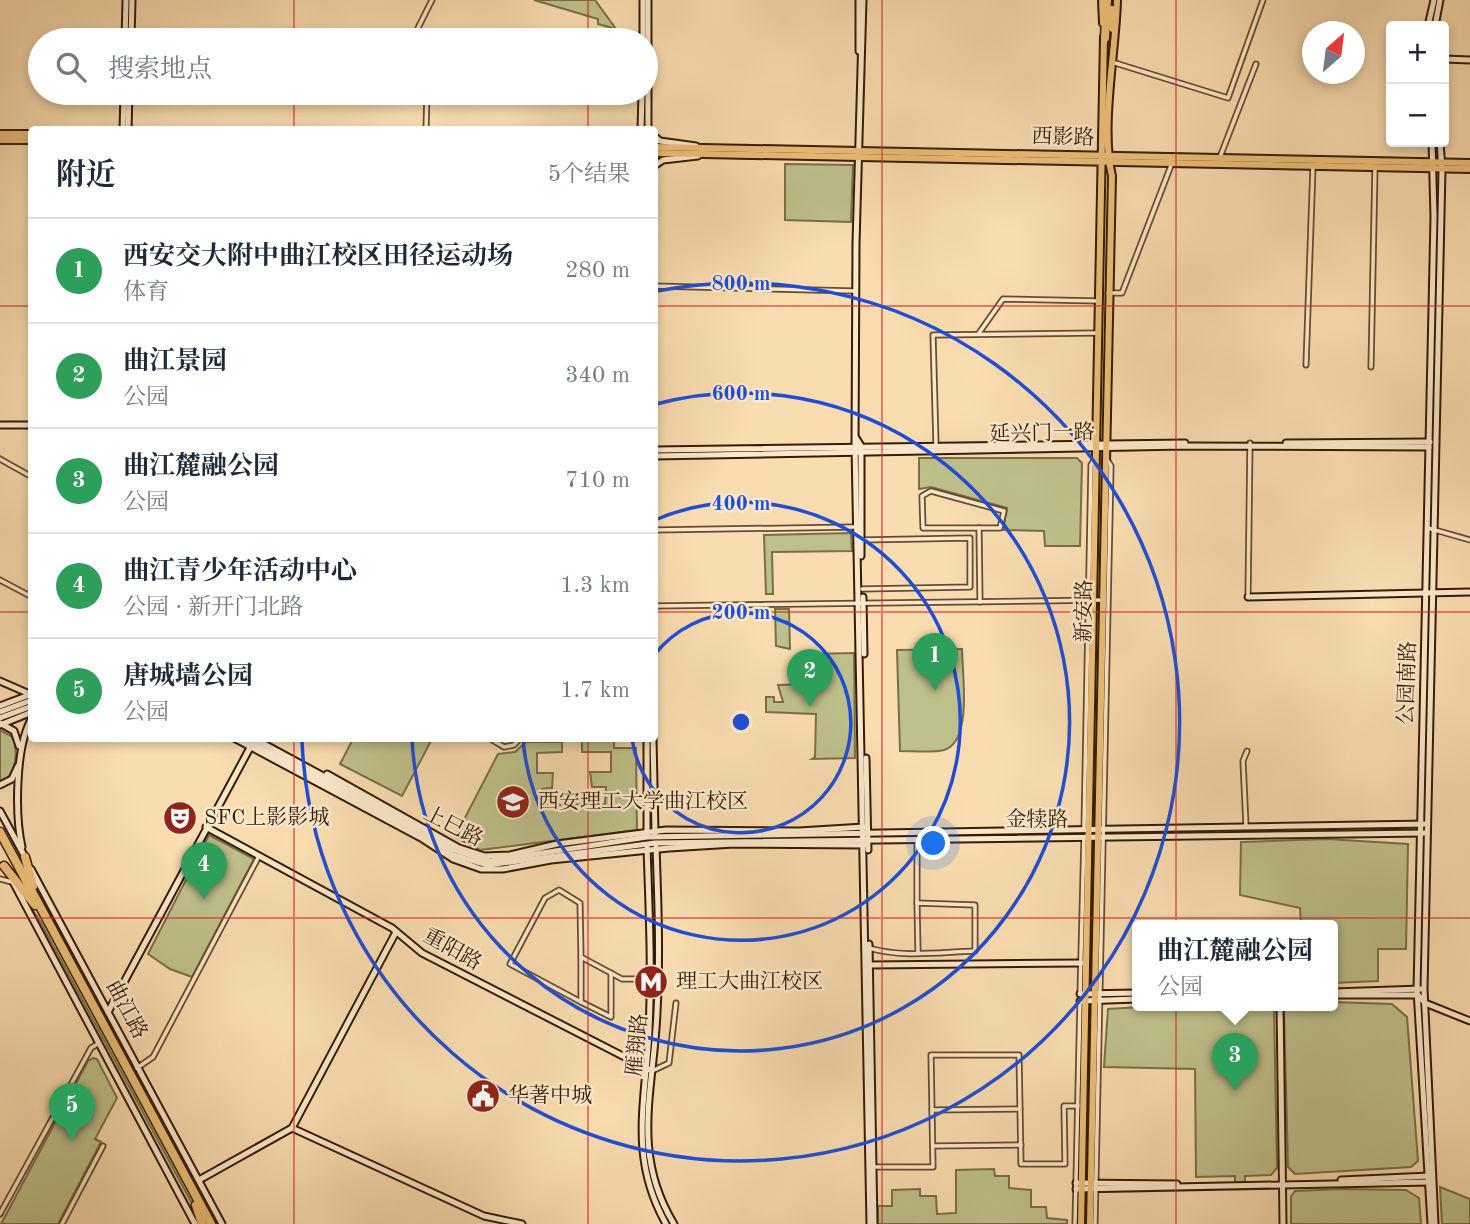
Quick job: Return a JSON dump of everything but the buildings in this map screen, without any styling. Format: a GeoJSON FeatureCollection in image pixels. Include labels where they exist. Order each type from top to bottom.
{"type":"FeatureCollection","features":[{"type":"Feature","properties":{"kind":"highway"},"geometry":{"type":"LineString","coordinates":[[1105,38],[1112,0]]}},
{"type":"Feature","properties":{"kind":"highway"},"geometry":{"type":"LineString","coordinates":[[1112,0],[1113,27]]}},
{"type":"Feature","properties":{"kind":"highway","name":"曲江路"},"geometry":{"type":"LineString","coordinates":[[0,831],[206,1224]]}},
{"type":"Feature","properties":{"kind":"highway","name":"曲江路"},"geometry":{"type":"LineString","coordinates":[[0,840],[37,904],[206,1224]]}},
{"type":"Feature","properties":{"kind":"highway"},"geometry":{"type":"LineString","coordinates":[[25,857],[37,904]]}},
{"type":"Feature","properties":{"kind":"highway"},"geometry":{"type":"LineString","coordinates":[[1,862],[37,904]]}},
{"type":"Feature","properties":{"kind":"main road","name":"新安路"},"geometry":{"type":"LineString","coordinates":[[1093,1224],[1112,176],[1106,160],[1102,0]]}},
{"type":"Feature","properties":{"kind":"main road","name":"新安路"},"geometry":{"type":"LineString","coordinates":[[1078,1224],[1098,333],[1113,27]]}},
{"type":"Feature","properties":{"kind":"main road"},"geometry":{"type":"LineString","coordinates":[[0,134],[28,134]]}},
{"type":"Feature","properties":{"kind":"main road"},"geometry":{"type":"LineString","coordinates":[[0,139],[28,141]]}},
{"type":"Feature","properties":{"kind":"main road","name":"西影路"},"geometry":{"type":"LineString","coordinates":[[658,147],[705,152]]}},
{"type":"Feature","properties":{"kind":"main road","name":"西影路"},"geometry":{"type":"LineString","coordinates":[[658,153],[1375,167],[1470,163]]}},
{"type":"Feature","properties":{"kind":"main road","name":"西影路"},"geometry":{"type":"LineString","coordinates":[[1106,160],[1220,159],[1470,169]]}},
{"type":"Feature","properties":{"kind":"street"},"geometry":{"type":"LineString","coordinates":[[125,28],[126,0]]}},
{"type":"Feature","properties":{"kind":"street"},"geometry":{"type":"LineString","coordinates":[[131,28],[132,0]]}},
{"type":"Feature","properties":{"kind":"street"},"geometry":{"type":"LineString","coordinates":[[418,28],[432,0]]}},
{"type":"Feature","properties":{"kind":"street"},"geometry":{"type":"LineString","coordinates":[[644,28],[646,0]]}},
{"type":"Feature","properties":{"kind":"street"},"geometry":{"type":"LineString","coordinates":[[646,0],[646,28]]}},
{"type":"Feature","properties":{"kind":"street"},"geometry":{"type":"LineString","coordinates":[[861,0],[855,291],[856,438],[862,589],[872,1224]]}},
{"type":"Feature","properties":{"kind":"street"},"geometry":{"type":"LineString","coordinates":[[1112,62],[1228,98],[1263,0]]}},
{"type":"Feature","properties":{"kind":"street"},"geometry":{"type":"LineString","coordinates":[[1429,21],[1434,0]]}},
{"type":"Feature","properties":{"kind":"street"},"geometry":{"type":"LineString","coordinates":[[1435,21],[1440,0]]}},
{"type":"Feature","properties":{"kind":"street"},"geometry":{"type":"LineString","coordinates":[[1449,59],[1470,60]]}},
{"type":"Feature","properties":{"kind":"street"},"geometry":{"type":"LineString","coordinates":[[1220,159],[1256,64]]}},
{"type":"Feature","properties":{"kind":"street"},"geometry":{"type":"LineString","coordinates":[[123,126],[124,105]]}},
{"type":"Feature","properties":{"kind":"street"},"geometry":{"type":"LineString","coordinates":[[128,126],[129,105]]}},
{"type":"Feature","properties":{"kind":"street"},"geometry":{"type":"LineString","coordinates":[[426,126],[427,105]]}},
{"type":"Feature","properties":{"kind":"street"},"geometry":{"type":"LineString","coordinates":[[640,126],[642,105]]}},
{"type":"Feature","properties":{"kind":"street"},"geometry":{"type":"LineString","coordinates":[[648,105],[649,126]]}},
{"type":"Feature","properties":{"kind":"street"},"geometry":{"type":"LineString","coordinates":[[658,139],[705,152]]}},
{"type":"Feature","properties":{"kind":"street","name":"公园南路"},"geometry":{"type":"LineString","coordinates":[[1433,147],[1438,166],[1420,991],[1433,1224]]}},
{"type":"Feature","properties":{"kind":"street","name":"公园南路"},"geometry":{"type":"LineString","coordinates":[[1430,529],[1429,444],[1440,147]]}},
{"type":"Feature","properties":{"kind":"street"},"geometry":{"type":"LineString","coordinates":[[658,163],[705,152]]}},
{"type":"Feature","properties":{"kind":"street"},"geometry":{"type":"LineString","coordinates":[[1108,293],[1122,293],[1172,163]]}},
{"type":"Feature","properties":{"kind":"street"},"geometry":{"type":"LineString","coordinates":[[1306,365],[1314,166]]}},
{"type":"Feature","properties":{"kind":"street"},"geometry":{"type":"LineString","coordinates":[[1371,368],[1375,167]]}},
{"type":"Feature","properties":{"kind":"street"},"geometry":{"type":"LineString","coordinates":[[658,286],[855,291]]}},
{"type":"Feature","properties":{"kind":"street"},"geometry":{"type":"LineString","coordinates":[[979,333],[1003,299],[1100,301]]}},
{"type":"Feature","properties":{"kind":"street"},"geometry":{"type":"LineString","coordinates":[[936,445],[933,335],[1098,333]]}},
{"type":"Feature","properties":{"kind":"street"},"geometry":{"type":"LineString","coordinates":[[0,425],[28,425]]}},
{"type":"Feature","properties":{"kind":"street","name":"延兴门一路"},"geometry":{"type":"LineString","coordinates":[[658,456],[936,445],[1106,450],[1250,445],[1429,444]]}},
{"type":"Feature","properties":{"kind":"street"},"geometry":{"type":"LineString","coordinates":[[1250,445],[1248,597],[1470,592]]}},
{"type":"Feature","properties":{"kind":"street"},"geometry":{"type":"LineString","coordinates":[[858,449],[856,527],[862,603]]}},
{"type":"Feature","properties":{"kind":"street","name":"延兴门一路"},"geometry":{"type":"LineString","coordinates":[[658,450],[1096,449]]}},
{"type":"Feature","properties":{"kind":"street"},"geometry":{"type":"LineString","coordinates":[[0,460],[28,475]]}},
{"type":"Feature","properties":{"kind":"street"},"geometry":{"type":"LineString","coordinates":[[931,491],[1004,512],[1000,528],[979,528],[923,528],[922,496],[931,491]]}},
{"type":"Feature","properties":{"kind":"street"},"geometry":{"type":"LineString","coordinates":[[658,530],[856,527]]}},
{"type":"Feature","properties":{"kind":"street"},"geometry":{"type":"LineString","coordinates":[[928,528],[929,539]]}},
{"type":"Feature","properties":{"kind":"street"},"geometry":{"type":"LineString","coordinates":[[979,528],[980,602]]}},
{"type":"Feature","properties":{"kind":"street"},"geometry":{"type":"LineString","coordinates":[[1430,529],[1470,540]]}},
{"type":"Feature","properties":{"kind":"street"},"geometry":{"type":"LineString","coordinates":[[861,540],[970,538],[970,587],[862,589]]}},
{"type":"Feature","properties":{"kind":"street"},"geometry":{"type":"LineString","coordinates":[[0,580],[28,595]]}},
{"type":"Feature","properties":{"kind":"street"},"geometry":{"type":"LineString","coordinates":[[658,606],[1106,600]]}},
{"type":"Feature","properties":{"kind":"street"},"geometry":{"type":"LineString","coordinates":[[0,681],[28,695]]}},
{"type":"Feature","properties":{"kind":"street"},"geometry":{"type":"LineString","coordinates":[[0,706],[28,697]]}},
{"type":"Feature","properties":{"kind":"street"},"geometry":{"type":"LineString","coordinates":[[0,712],[28,698]]}},
{"type":"Feature","properties":{"kind":"street"},"geometry":{"type":"LineString","coordinates":[[0,723],[28,708]]}},
{"type":"Feature","properties":{"kind":"street"},"geometry":{"type":"LineString","coordinates":[[0,723],[28,713]]}},
{"type":"Feature","properties":{"kind":"street"},"geometry":{"type":"LineString","coordinates":[[0,723],[13,732],[19,744],[17,773],[10,781],[0,785]]}},
{"type":"Feature","properties":{"kind":"street"},"geometry":{"type":"LineString","coordinates":[[25,857],[19,828],[19,797],[23,737],[28,726]]}},
{"type":"Feature","properties":{"kind":"street"},"geometry":{"type":"LineString","coordinates":[[108,1012],[252,742]]}},
{"type":"Feature","properties":{"kind":"street"},"geometry":{"type":"LineString","coordinates":[[255,742],[453,859],[473,867],[503,869],[647,840]]}},
{"type":"Feature","properties":{"kind":"street","name":"上巳路"},"geometry":{"type":"LineString","coordinates":[[255,742],[423,830],[451,849],[478,859],[502,861],[560,848],[655,840]]}},
{"type":"Feature","properties":{"kind":"street"},"geometry":{"type":"LineString","coordinates":[[268,742],[475,855],[501,857],[557,844],[655,840],[734,844],[865,836]]}},
{"type":"Feature","properties":{"kind":"street"},"geometry":{"type":"LineString","coordinates":[[496,742],[504,747],[513,742]]}},
{"type":"Feature","properties":{"kind":"street","name":"雁翔路"},"geometry":{"type":"LineString","coordinates":[[647,742],[648,1154],[656,1187],[671,1224]]}},
{"type":"Feature","properties":{"kind":"street","name":"雁翔路"},"geometry":{"type":"LineString","coordinates":[[648,1070],[657,1013],[653,742]]}},
{"type":"Feature","properties":{"kind":"street"},"geometry":{"type":"LineString","coordinates":[[1245,828],[1243,761],[1247,751]]}},
{"type":"Feature","properties":{"kind":"street","name":"曲江路"},"geometry":{"type":"LineString","coordinates":[[0,811],[222,1224]]}},
{"type":"Feature","properties":{"kind":"street","name":"金犊路"},"geometry":{"type":"LineString","coordinates":[[865,836],[917,838],[1086,832],[1101,827],[1245,828],[1423,824]]}},
{"type":"Feature","properties":{"kind":"street","name":"重阳路"},"geometry":{"type":"LineString","coordinates":[[206,827],[396,932],[422,953],[648,1070]]}},
{"type":"Feature","properties":{"kind":"street"},"geometry":{"type":"LineString","coordinates":[[1086,832],[1078,1106],[1079,1186],[1430,1179]]}},
{"type":"Feature","properties":{"kind":"street","name":"金犊路"},"geometry":{"type":"LineString","coordinates":[[655,840],[1086,832],[1100,837],[1423,833]]}},
{"type":"Feature","properties":{"kind":"street"},"geometry":{"type":"LineString","coordinates":[[865,836],[871,965],[874,1167],[872,1224]]}},
{"type":"Feature","properties":{"kind":"street"},"geometry":{"type":"LineString","coordinates":[[917,838],[918,952]]}},
{"type":"Feature","properties":{"kind":"street"},"geometry":{"type":"LineString","coordinates":[[137,1068],[153,1057],[260,856]]}},
{"type":"Feature","properties":{"kind":"street","name":"曲江路"},"geometry":{"type":"LineString","coordinates":[[1,862],[195,1224]]}},
{"type":"Feature","properties":{"kind":"street"},"geometry":{"type":"LineString","coordinates":[[0,879],[13,883]]}},
{"type":"Feature","properties":{"kind":"street"},"geometry":{"type":"LineString","coordinates":[[581,1002],[580,903],[558,890],[545,898],[510,964],[581,1002],[611,1017],[611,973]]}},
{"type":"Feature","properties":{"kind":"street"},"geometry":{"type":"LineString","coordinates":[[869,948],[884,953],[975,951],[975,905],[917,903]]}},
{"type":"Feature","properties":{"kind":"street"},"geometry":{"type":"LineString","coordinates":[[199,1180],[292,1128],[396,932]]}},
{"type":"Feature","properties":{"kind":"street"},"geometry":{"type":"LineString","coordinates":[[581,957],[622,979],[649,979]]}},
{"type":"Feature","properties":{"kind":"street"},"geometry":{"type":"LineString","coordinates":[[871,965],[1081,963]]}},
{"type":"Feature","properties":{"kind":"street"},"geometry":{"type":"LineString","coordinates":[[1338,993],[1420,991],[1424,1003],[1470,1021]]}},
{"type":"Feature","properties":{"kind":"street"},"geometry":{"type":"LineString","coordinates":[[1097,997],[1132,994]]}},
{"type":"Feature","properties":{"kind":"street"},"geometry":{"type":"LineString","coordinates":[[1083,997],[1132,999]]}},
{"type":"Feature","properties":{"kind":"street"},"geometry":{"type":"LineString","coordinates":[[648,1070],[654,1072],[669,1063],[676,1003]]}},
{"type":"Feature","properties":{"kind":"street","name":"公园南路"},"geometry":{"type":"LineString","coordinates":[[1424,1003],[1430,1179]]}},
{"type":"Feature","properties":{"kind":"street"},"geometry":{"type":"LineString","coordinates":[[1280,1011],[1283,1224]]}},
{"type":"Feature","properties":{"kind":"street"},"geometry":{"type":"LineString","coordinates":[[0,1214],[91,1048],[99,1044]]}},
{"type":"Feature","properties":{"kind":"street"},"geometry":{"type":"LineString","coordinates":[[874,1167],[933,1167],[931,1055],[1019,1055],[1021,1164],[1065,1164],[1064,1106],[1078,1106]]}},
{"type":"Feature","properties":{"kind":"street"},"geometry":{"type":"LineString","coordinates":[[932,1110],[1020,1109]]}},
{"type":"Feature","properties":{"kind":"street"},"geometry":{"type":"LineString","coordinates":[[292,1128],[494,1221],[522,1224]]}},
{"type":"Feature","properties":{"kind":"street"},"geometry":{"type":"LineString","coordinates":[[933,1146],[1021,1145]]}},
{"type":"Feature","properties":{"kind":"street"},"geometry":{"type":"LineString","coordinates":[[62,1224],[103,1146]]}},
{"type":"Feature","properties":{"kind":"street"},"geometry":{"type":"LineString","coordinates":[[484,1216],[486,1224]]}},
{"type":"Feature","properties":{"kind":"green space"},"geometry":{"type":"Polygon","coordinates":[[[534,0],[595,0],[615,28],[598,24],[598,19],[534,0]]]}},
{"type":"Feature","properties":{"kind":"green space"},"geometry":{"type":"Polygon","coordinates":[[[785,164],[853,165],[851,222],[785,220],[785,164]]]}},
{"type":"Feature","properties":{"kind":"green space"},"geometry":{"type":"Polygon","coordinates":[[[919,458],[1077,458],[1082,463],[1080,546],[1045,546],[1044,531],[1003,530],[1007,508],[931,487],[919,489],[919,458]]]}},
{"type":"Feature","properties":{"kind":"green space"},"geometry":{"type":"Polygon","coordinates":[[[851,533],[852,551],[772,552],[773,594],[766,594],[764,535],[851,533]]]}},
{"type":"Feature","properties":{"kind":"green space"},"geometry":{"type":"Polygon","coordinates":[[[775,609],[789,609],[790,649],[776,646],[775,609]]]}},
{"type":"Feature","properties":{"kind":"green space"},"geometry":{"type":"Polygon","coordinates":[[[962,649],[964,706],[959,734],[953,744],[939,751],[900,751],[897,650],[962,649]]]}},
{"type":"Feature","properties":{"kind":"green space"},"geometry":{"type":"Polygon","coordinates":[[[854,653],[855,758],[812,759],[815,757],[816,714],[766,712],[766,697],[774,697],[774,702],[783,702],[778,685],[810,684],[809,654],[854,653]]]}},
{"type":"Feature","properties":{"kind":"green space"},"geometry":{"type":"Polygon","coordinates":[[[0,730],[13,737],[16,756],[10,775],[0,782],[0,730]]]}},
{"type":"Feature","properties":{"kind":"green space"},"geometry":{"type":"Polygon","coordinates":[[[351,742],[430,742],[402,796],[340,764],[351,742]]]}},
{"type":"Feature","properties":{"kind":"green space"},"geometry":{"type":"Polygon","coordinates":[[[526,742],[562,742],[562,752],[537,753],[537,773],[553,773],[552,788],[542,789],[542,805],[605,804],[606,787],[592,787],[590,772],[611,772],[611,752],[582,752],[582,742],[614,742],[614,748],[636,748],[637,830],[480,850],[455,837],[498,754],[515,752],[526,742]]]}},
{"type":"Feature","properties":{"kind":"green space"},"geometry":{"type":"Polygon","coordinates":[[[209,835],[254,859],[192,977],[170,969],[148,954],[209,835]]]}},
{"type":"Feature","properties":{"kind":"green space"},"geometry":{"type":"Polygon","coordinates":[[[1327,839],[1408,844],[1406,949],[1378,949],[1378,981],[1338,983],[1338,920],[1301,920],[1300,908],[1240,895],[1241,842],[1327,839]]]}},
{"type":"Feature","properties":{"kind":"green space"},"geometry":{"type":"Polygon","coordinates":[[[33,878],[219,1224],[214,1224],[40,899],[33,878]]]}},
{"type":"Feature","properties":{"kind":"green space"},"geometry":{"type":"Polygon","coordinates":[[[16,885],[40,921],[193,1205],[195,1217],[16,885]]]}},
{"type":"Feature","properties":{"kind":"green space"},"geometry":{"type":"Polygon","coordinates":[[[1338,1002],[1392,1004],[1407,1017],[1418,1161],[1411,1167],[1295,1174],[1288,1167],[1284,1011],[1338,1011],[1338,1002]]]}},
{"type":"Feature","properties":{"kind":"green space"},"geometry":{"type":"Polygon","coordinates":[[[1108,1009],[1274,1011],[1277,1168],[1271,1175],[1245,1176],[1245,1182],[1235,1182],[1235,1176],[1196,1177],[1195,1069],[1104,1067],[1108,1009]]]}},
{"type":"Feature","properties":{"kind":"green space"},"geometry":{"type":"Polygon","coordinates":[[[97,1059],[117,1098],[95,1139],[101,1142],[58,1224],[1,1224],[88,1061],[97,1059]]]}},
{"type":"Feature","properties":{"kind":"green space"},"geometry":{"type":"Polygon","coordinates":[[[994,1169],[995,1176],[1009,1176],[1009,1188],[1031,1190],[1031,1207],[1046,1207],[1047,1218],[1067,1220],[1067,1224],[878,1224],[878,1206],[892,1206],[892,1190],[920,1189],[920,1196],[936,1196],[937,1214],[956,1213],[956,1170],[994,1169]]]}},
{"type":"Feature","properties":{"kind":"green space"},"geometry":{"type":"Polygon","coordinates":[[[1440,1187],[1470,1199],[1470,1224],[1442,1224],[1440,1187]]]}},
{"type":"Feature","properties":{"kind":"green space"},"geometry":{"type":"Polygon","coordinates":[[[1406,1190],[1419,1198],[1421,1224],[1291,1224],[1291,1196],[1295,1191],[1406,1190]]]}},
{"type":"Feature","properties":{"kind":"place","name":"西安交大附中曲江校区田径运动场"},"geometry":{"type":"Point","coordinates":[935,691]}},
{"type":"Feature","properties":{"kind":"place","name":"曲江景园"},"geometry":{"type":"Point","coordinates":[810,707]}},
{"type":"Feature","properties":{"kind":"place","name":"西安理工大学曲江校区"},"geometry":{"type":"Point","coordinates":[513,802]}},
{"type":"Feature","properties":{"kind":"place","name":"SFC上影影城"},"geometry":{"type":"Point","coordinates":[180,818]}},
{"type":"Feature","properties":{"kind":"place","name":"曲江青少年活动中心"},"geometry":{"type":"Point","coordinates":[204,900]}},
{"type":"Feature","properties":{"kind":"place","name":"理工大曲江校区"},"geometry":{"type":"Point","coordinates":[651,982]}},
{"type":"Feature","properties":{"kind":"place","name":"曲江麓融公园"},"geometry":{"type":"Point","coordinates":[1235,1091]}},
{"type":"Feature","properties":{"kind":"place","name":"华著中城"},"geometry":{"type":"Point","coordinates":[483,1096]}},
{"type":"Feature","properties":{"kind":"place","name":"唐城墙公园"},"geometry":{"type":"Point","coordinates":[72,1141]}}]}
